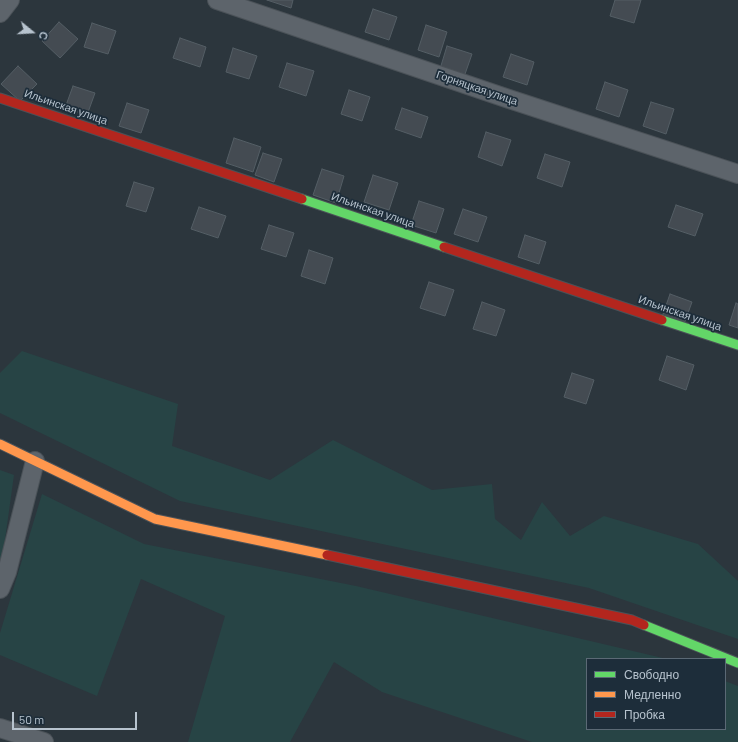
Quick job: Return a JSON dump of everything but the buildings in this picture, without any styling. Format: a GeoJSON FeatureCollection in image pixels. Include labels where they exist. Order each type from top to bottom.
{"type":"FeatureCollection","features":[{"type":"Feature","properties":{"kind":"street"},"geometry":{"type":"LineString","coordinates":[[0,13],[10,0]]}},
{"type":"Feature","properties":{"kind":"street","name":"Горняцкая улица"},"geometry":{"type":"LineString","coordinates":[[217,0],[506,98],[738,174]]}},
{"type":"Feature","properties":{"kind":"street","name":"Ильинская улица"},"geometry":{"type":"LineString","coordinates":[[0,98],[738,345]]}},
{"type":"Feature","properties":{"kind":"street"},"geometry":{"type":"LineString","coordinates":[[0,444],[155,519],[632,620],[738,662]]}},
{"type":"Feature","properties":{"kind":"street"},"geometry":{"type":"LineString","coordinates":[[0,588],[7,572],[35,461]]}},
{"type":"Feature","properties":{"kind":"street"},"geometry":{"type":"LineString","coordinates":[[0,728],[44,742]]}},
{"type":"Feature","properties":{"kind":"green space"},"geometry":{"type":"Polygon","coordinates":[[[22,351],[178,404],[172,446],[270,480],[333,440],[432,490],[492,484],[495,519],[521,540],[542,502],[570,536],[604,516],[698,544],[738,581],[738,639],[589,588],[180,501],[0,413],[0,373],[22,351]]]}},
{"type":"Feature","properties":{"kind":"green space"},"geometry":{"type":"Polygon","coordinates":[[[0,470],[14,475],[3,554],[0,560],[0,470]]]}},
{"type":"Feature","properties":{"kind":"green space"},"geometry":{"type":"Polygon","coordinates":[[[42,494],[144,544],[356,586],[663,658],[586,658],[586,730],[726,730],[726,681],[738,686],[738,742],[532,742],[382,692],[334,662],[290,742],[188,742],[225,616],[141,579],[97,696],[0,655],[0,633],[42,494]]]}},
{"type":"Feature","properties":{"kind":"traffic: fast"},"geometry":{"type":"LineString","coordinates":[[302,199],[444,247]]}},
{"type":"Feature","properties":{"kind":"traffic: fast"},"geometry":{"type":"LineString","coordinates":[[662,320],[738,345]]}},
{"type":"Feature","properties":{"kind":"traffic: fast"},"geometry":{"type":"LineString","coordinates":[[644,625],[726,658]]}},
{"type":"Feature","properties":{"kind":"traffic: fast"},"geometry":{"type":"LineString","coordinates":[[726,658],[738,663]]}},
{"type":"Feature","properties":{"kind":"traffic: slow"},"geometry":{"type":"LineString","coordinates":[[0,444],[155,519],[327,555]]}},
{"type":"Feature","properties":{"kind":"traffic: jam"},"geometry":{"type":"LineString","coordinates":[[0,98],[302,199]]}},
{"type":"Feature","properties":{"kind":"traffic: jam"},"geometry":{"type":"LineString","coordinates":[[444,247],[662,320]]}},
{"type":"Feature","properties":{"kind":"traffic: jam"},"geometry":{"type":"LineString","coordinates":[[327,555],[632,620],[644,625]]}}]}
